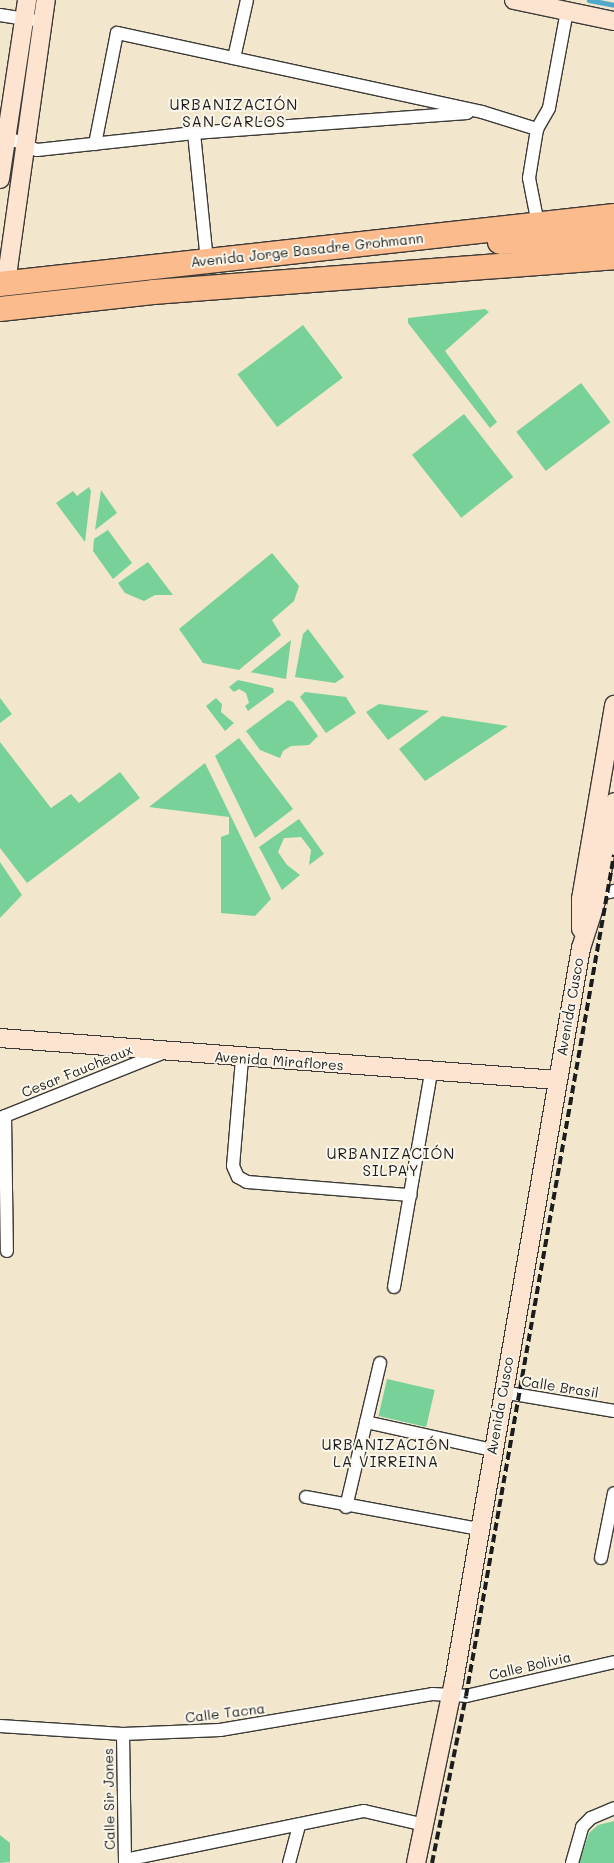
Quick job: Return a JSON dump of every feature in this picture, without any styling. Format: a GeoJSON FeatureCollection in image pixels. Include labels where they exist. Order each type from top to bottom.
{"type":"FeatureCollection","features":[{"type":"Feature","properties":{"kind":"highway","name":"Avenida Jorge Basadre Grohmann"},"geometry":{"type":"LineString","coordinates":[[3,284],[614,216]]}},
{"type":"Feature","properties":{"kind":"highway"},"geometry":{"type":"LineString","coordinates":[[336,248],[614,237]]}},
{"type":"Feature","properties":{"kind":"highway"},"geometry":{"type":"LineString","coordinates":[[348,276],[572,240]]}},
{"type":"Feature","properties":{"kind":"highway","name":"Avenida Jorge Basadre Grohmann"},"geometry":{"type":"LineString","coordinates":[[0,309],[153,292],[614,257]]}},
{"type":"Feature","properties":{"kind":"main road"},"geometry":{"type":"LineString","coordinates":[[0,179],[3,135],[27,0]]}},
{"type":"Feature","properties":{"kind":"main road"},"geometry":{"type":"LineString","coordinates":[[3,284],[46,0]]}},
{"type":"Feature","properties":{"kind":"main road"},"geometry":{"type":"LineString","coordinates":[[514,0],[614,21]]}},
{"type":"Feature","properties":{"kind":"main road","name":"Avenida Cusco"},"geometry":{"type":"LineString","coordinates":[[598,895],[614,705]]}},
{"type":"Feature","properties":{"kind":"main road","name":"Avenida Cusco"},"geometry":{"type":"LineString","coordinates":[[416,1863],[451,1695],[502,1392],[581,948],[598,895],[614,802]]}},
{"type":"Feature","properties":{"kind":"main road","name":"Avenida Miraflores"},"geometry":{"type":"LineString","coordinates":[[0,1038],[242,1058],[557,1080]]}},
{"type":"Feature","properties":{"kind":"street"},"geometry":{"type":"LineString","coordinates":[[234,58],[247,0]]}},
{"type":"Feature","properties":{"kind":"street"},"geometry":{"type":"LineString","coordinates":[[538,224],[529,178],[537,129],[548,108],[567,11]]}},
{"type":"Feature","properties":{"kind":"street"},"geometry":{"type":"LineString","coordinates":[[0,14],[42,22]]}},
{"type":"Feature","properties":{"kind":"street"},"geometry":{"type":"LineString","coordinates":[[95,144],[117,33],[482,112],[537,129]]}},
{"type":"Feature","properties":{"kind":"street"},"geometry":{"type":"LineString","coordinates":[[3,135],[24,146],[37,150],[194,134],[482,112]]}},
{"type":"Feature","properties":{"kind":"street"},"geometry":{"type":"LineString","coordinates":[[194,134],[207,260]]}},
{"type":"Feature","properties":{"kind":"street","name":"Cesar Faucheaux"},"geometry":{"type":"LineString","coordinates":[[3,1117],[166,1052]]}},
{"type":"Feature","properties":{"kind":"street"},"geometry":{"type":"LineString","coordinates":[[242,1058],[233,1166],[238,1177],[247,1182],[410,1195]]}},
{"type":"Feature","properties":{"kind":"street"},"geometry":{"type":"LineString","coordinates":[[394,1286],[432,1072]]}},
{"type":"Feature","properties":{"kind":"street"},"geometry":{"type":"LineString","coordinates":[[3,1117],[7,1251]]}},
{"type":"Feature","properties":{"kind":"street"},"geometry":{"type":"LineString","coordinates":[[346,1507],[380,1363]]}},
{"type":"Feature","properties":{"kind":"street","name":"Calle Brasil"},"geometry":{"type":"LineString","coordinates":[[502,1392],[614,1411]]}},
{"type":"Feature","properties":{"kind":"street"},"geometry":{"type":"LineString","coordinates":[[366,1422],[492,1450]]}},
{"type":"Feature","properties":{"kind":"street"},"geometry":{"type":"LineString","coordinates":[[601,1558],[614,1493]]}},
{"type":"Feature","properties":{"kind":"street"},"geometry":{"type":"LineString","coordinates":[[306,1497],[346,1507],[479,1529]]}},
{"type":"Feature","properties":{"kind":"street","name":"Calle Bolivia"},"geometry":{"type":"LineString","coordinates":[[451,1695],[466,1696],[614,1662]]}},
{"type":"Feature","properties":{"kind":"street","name":"Calle Tacna"},"geometry":{"type":"LineString","coordinates":[[0,1726],[123,1734],[220,1730],[432,1694],[451,1695]]}},
{"type":"Feature","properties":{"kind":"street","name":"Calle Sir Jones"},"geometry":{"type":"LineString","coordinates":[[123,1734],[125,1861]]}},
{"type":"Feature","properties":{"kind":"street"},"geometry":{"type":"LineString","coordinates":[[572,1863],[582,1827],[591,1818],[614,1808]]}},
{"type":"Feature","properties":{"kind":"street"},"geometry":{"type":"LineString","coordinates":[[125,1861],[364,1811],[425,1825]]}},
{"type":"Feature","properties":{"kind":"street"},"geometry":{"type":"LineString","coordinates":[[289,1863],[299,1826]]}},
{"type":"Feature","properties":{"kind":"green space"},"geometry":{"type":"Polygon","coordinates":[[[485,309],[489,312],[445,351],[497,422],[490,428],[408,323],[408,318],[485,309]]]}},
{"type":"Feature","properties":{"kind":"green space"},"geometry":{"type":"Polygon","coordinates":[[[303,325],[343,378],[277,427],[238,374],[303,325]]]}},
{"type":"Feature","properties":{"kind":"green space"},"geometry":{"type":"Polygon","coordinates":[[[581,383],[610,422],[546,471],[516,432],[581,383]]]}},
{"type":"Feature","properties":{"kind":"green space"},"geometry":{"type":"Polygon","coordinates":[[[464,414],[513,477],[461,518],[412,455],[464,414]]]}},
{"type":"Feature","properties":{"kind":"green space"},"geometry":{"type":"Polygon","coordinates":[[[89,487],[91,491],[85,542],[56,503],[73,491],[77,496],[89,487]]]}},
{"type":"Feature","properties":{"kind":"green space"},"geometry":{"type":"Polygon","coordinates":[[[101,490],[117,513],[95,530],[101,490]]]}},
{"type":"Feature","properties":{"kind":"green space"},"geometry":{"type":"Polygon","coordinates":[[[108,530],[132,563],[113,579],[93,551],[94,539],[108,530]]]}},
{"type":"Feature","properties":{"kind":"green space"},"geometry":{"type":"Polygon","coordinates":[[[272,553],[299,586],[294,601],[272,620],[281,635],[239,670],[203,663],[179,629],[272,553]]]}},
{"type":"Feature","properties":{"kind":"green space"},"geometry":{"type":"Polygon","coordinates":[[[148,562],[173,595],[155,595],[144,601],[125,593],[118,583],[148,562]]]}},
{"type":"Feature","properties":{"kind":"green space"},"geometry":{"type":"Polygon","coordinates":[[[308,629],[344,677],[335,683],[295,677],[303,634],[308,629]]]}},
{"type":"Feature","properties":{"kind":"green space"},"geometry":{"type":"Polygon","coordinates":[[[291,640],[286,679],[250,672],[251,672],[291,640]]]}},
{"type":"Feature","properties":{"kind":"green space"},"geometry":{"type":"Polygon","coordinates":[[[238,680],[273,688],[274,692],[248,711],[245,706],[249,703],[246,693],[239,689],[234,692],[229,687],[238,680]]]}},
{"type":"Feature","properties":{"kind":"green space"},"geometry":{"type":"Polygon","coordinates":[[[305,692],[346,697],[356,713],[326,733],[300,697],[305,692]]]}},
{"type":"Feature","properties":{"kind":"green space"},"geometry":{"type":"Polygon","coordinates":[[[0,698],[12,714],[0,723],[0,698]]]}},
{"type":"Feature","properties":{"kind":"green space"},"geometry":{"type":"Polygon","coordinates":[[[216,698],[222,704],[221,712],[234,723],[225,731],[206,706],[216,698]]]}},
{"type":"Feature","properties":{"kind":"green space"},"geometry":{"type":"Polygon","coordinates":[[[288,700],[293,702],[318,736],[309,745],[291,746],[283,751],[280,758],[260,750],[246,731],[288,700]]]}},
{"type":"Feature","properties":{"kind":"green space"},"geometry":{"type":"Polygon","coordinates":[[[379,704],[429,711],[388,740],[366,712],[379,704]]]}},
{"type":"Feature","properties":{"kind":"green space"},"geometry":{"type":"Polygon","coordinates":[[[442,716],[508,726],[425,781],[399,749],[442,716]]]}},
{"type":"Feature","properties":{"kind":"green space"},"geometry":{"type":"Polygon","coordinates":[[[239,738],[293,809],[255,838],[215,756],[239,738]]]}},
{"type":"Feature","properties":{"kind":"green space"},"geometry":{"type":"Polygon","coordinates":[[[0,742],[51,808],[71,794],[79,803],[120,772],[140,798],[27,883],[0,848],[0,742]]]}},
{"type":"Feature","properties":{"kind":"green space"},"geometry":{"type":"Polygon","coordinates":[[[205,763],[271,899],[255,916],[221,913],[221,837],[229,834],[229,817],[149,807],[205,763]]]}},
{"type":"Feature","properties":{"kind":"green space"},"geometry":{"type":"Polygon","coordinates":[[[299,819],[324,854],[309,865],[311,850],[301,837],[284,838],[278,852],[287,865],[300,875],[282,890],[259,847],[299,819]]]}},
{"type":"Feature","properties":{"kind":"green space"},"geometry":{"type":"Polygon","coordinates":[[[0,862],[22,895],[0,918],[0,862]]]}},
{"type":"Feature","properties":{"kind":"green space"},"geometry":{"type":"Polygon","coordinates":[[[387,1379],[435,1390],[426,1427],[378,1416],[387,1379]]]}},
{"type":"Feature","properties":{"kind":"green space"},"geometry":{"type":"Polygon","coordinates":[[[614,1821],[614,1863],[579,1863],[589,1833],[598,1825],[614,1821]]]}},
{"type":"Feature","properties":{"kind":"green space"},"geometry":{"type":"Polygon","coordinates":[[[0,1835],[10,1843],[10,1862],[0,1863],[0,1835]]]}},
{"type":"Feature","properties":{"kind":"waterway"},"geometry":{"type":"LineString","coordinates":[[589,0],[614,5]]}},
{"type":"Feature","properties":{"kind":"railway"},"geometry":{"type":"LineString","coordinates":[[432,1863],[466,1696],[614,855]]}},
{"type":"Feature","properties":{"kind":"district","name":"URBANIZACIÓN SAN CARLOS"},"geometry":{"type":"Point","coordinates":[234,112]}},
{"type":"Feature","properties":{"kind":"district","name":"URBANIZACIÓN SILPAY"},"geometry":{"type":"Point","coordinates":[391,1162]}},
{"type":"Feature","properties":{"kind":"district","name":"URBANIZACIÓN LA VIRREINA"},"geometry":{"type":"Point","coordinates":[386,1452]}}]}
